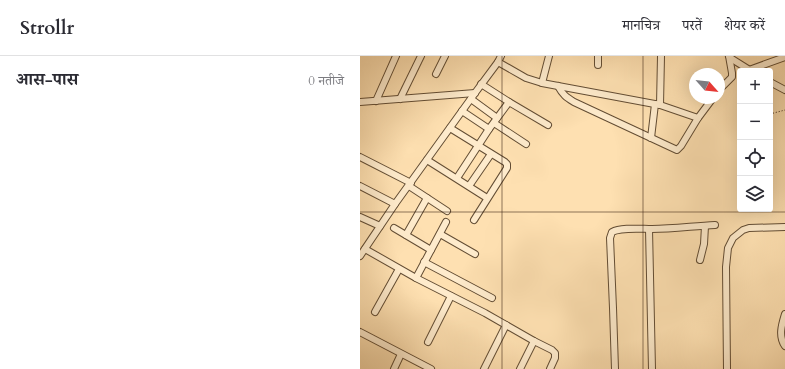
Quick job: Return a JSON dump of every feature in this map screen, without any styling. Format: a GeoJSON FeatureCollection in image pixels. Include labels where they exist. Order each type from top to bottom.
{"type":"FeatureCollection","features":[{"type":"Feature","properties":{"kind":"street"},"geometry":{"type":"LineString","coordinates":[[376,101],[396,56]]}},
{"type":"Feature","properties":{"kind":"street"},"geometry":{"type":"LineString","coordinates":[[400,99],[421,56]]}},
{"type":"Feature","properties":{"kind":"street"},"geometry":{"type":"LineString","coordinates":[[436,74],[445,56]]}},
{"type":"Feature","properties":{"kind":"street"},"geometry":{"type":"LineString","coordinates":[[360,256],[395,204],[501,56]]}},
{"type":"Feature","properties":{"kind":"street"},"geometry":{"type":"LineString","coordinates":[[542,83],[549,56]]}},
{"type":"Feature","properties":{"kind":"street"},"geometry":{"type":"LineString","coordinates":[[598,56],[598,65]]}},
{"type":"Feature","properties":{"kind":"street"},"geometry":{"type":"LineString","coordinates":[[651,138],[658,104],[661,56]]}},
{"type":"Feature","properties":{"kind":"street"},"geometry":{"type":"LineString","coordinates":[[729,56],[747,68]]}},
{"type":"Feature","properties":{"kind":"street"},"geometry":{"type":"LineString","coordinates":[[725,84],[732,77],[729,56]]}},
{"type":"Feature","properties":{"kind":"street"},"geometry":{"type":"LineString","coordinates":[[755,68],[785,57]]}},
{"type":"Feature","properties":{"kind":"street"},"geometry":{"type":"LineString","coordinates":[[498,62],[526,78],[542,83],[658,104],[698,118]]}},
{"type":"Feature","properties":{"kind":"street"},"geometry":{"type":"LineString","coordinates":[[481,84],[548,124]]}},
{"type":"Feature","properties":{"kind":"street"},"geometry":{"type":"LineString","coordinates":[[773,84],[785,90]]}},
{"type":"Feature","properties":{"kind":"street"},"geometry":{"type":"LineString","coordinates":[[558,86],[562,94],[574,102],[675,149],[679,149],[682,146],[698,118],[708,104]]}},
{"type":"Feature","properties":{"kind":"street"},"geometry":{"type":"LineString","coordinates":[[360,102],[474,93]]}},
{"type":"Feature","properties":{"kind":"street"},"geometry":{"type":"LineString","coordinates":[[471,99],[526,144]]}},
{"type":"Feature","properties":{"kind":"street"},"geometry":{"type":"LineString","coordinates":[[457,178],[509,102]]}},
{"type":"Feature","properties":{"kind":"street"},"geometry":{"type":"LineString","coordinates":[[462,111],[489,130]]}},
{"type":"Feature","properties":{"kind":"street"},"geometry":{"type":"LineString","coordinates":[[450,128],[505,162],[508,166],[474,220]]}},
{"type":"Feature","properties":{"kind":"street"},"geometry":{"type":"LineString","coordinates":[[469,186],[491,154]]}},
{"type":"Feature","properties":{"kind":"street"},"geometry":{"type":"LineString","coordinates":[[360,157],[410,185],[447,211]]}},
{"type":"Feature","properties":{"kind":"street"},"geometry":{"type":"LineString","coordinates":[[427,160],[487,198]]}},
{"type":"Feature","properties":{"kind":"street"},"geometry":{"type":"LineString","coordinates":[[360,186],[395,204]]}},
{"type":"Feature","properties":{"kind":"street"},"geometry":{"type":"LineString","coordinates":[[406,235],[427,198]]}},
{"type":"Feature","properties":{"kind":"street"},"geometry":{"type":"LineString","coordinates":[[360,217],[380,226]]}},
{"type":"Feature","properties":{"kind":"street"},"geometry":{"type":"LineString","coordinates":[[416,278],[446,222]]}},
{"type":"Feature","properties":{"kind":"street"},"geometry":{"type":"LineString","coordinates":[[615,369],[610,235],[612,232],[616,230],[715,225]]}},
{"type":"Feature","properties":{"kind":"street"},"geometry":{"type":"LineString","coordinates":[[700,260],[704,244],[705,226]]}},
{"type":"Feature","properties":{"kind":"street"},"geometry":{"type":"LineString","coordinates":[[727,369],[726,267],[728,248],[733,238],[743,230],[749,228],[785,227]]}},
{"type":"Feature","properties":{"kind":"street"},"geometry":{"type":"LineString","coordinates":[[394,228],[431,250]]}},
{"type":"Feature","properties":{"kind":"street"},"geometry":{"type":"LineString","coordinates":[[649,229],[652,369]]}},
{"type":"Feature","properties":{"kind":"street"},"geometry":{"type":"LineString","coordinates":[[440,234],[475,254]]}},
{"type":"Feature","properties":{"kind":"street"},"geometry":{"type":"LineString","coordinates":[[365,249],[399,269],[485,313],[552,350],[555,353],[555,358],[550,369]]}},
{"type":"Feature","properties":{"kind":"street"},"geometry":{"type":"LineString","coordinates":[[424,262],[492,298]]}},
{"type":"Feature","properties":{"kind":"street"},"geometry":{"type":"LineString","coordinates":[[375,312],[399,269]]}},
{"type":"Feature","properties":{"kind":"street"},"geometry":{"type":"LineString","coordinates":[[428,342],[451,296]]}},
{"type":"Feature","properties":{"kind":"street"},"geometry":{"type":"LineString","coordinates":[[785,314],[781,330],[782,339],[785,346]]}},
{"type":"Feature","properties":{"kind":"street"},"geometry":{"type":"LineString","coordinates":[[484,369],[506,325]]}},
{"type":"Feature","properties":{"kind":"street"},"geometry":{"type":"LineString","coordinates":[[360,332],[431,369]]}},
{"type":"Feature","properties":{"kind":"street"},"geometry":{"type":"LineString","coordinates":[[520,369],[534,341]]}},
{"type":"Feature","properties":{"kind":"street"},"geometry":{"type":"LineString","coordinates":[[394,369],[401,354]]}},
{"type":"Feature","properties":{"kind":"path"},"geometry":{"type":"LineString","coordinates":[[773,113],[785,110]]}}]}
